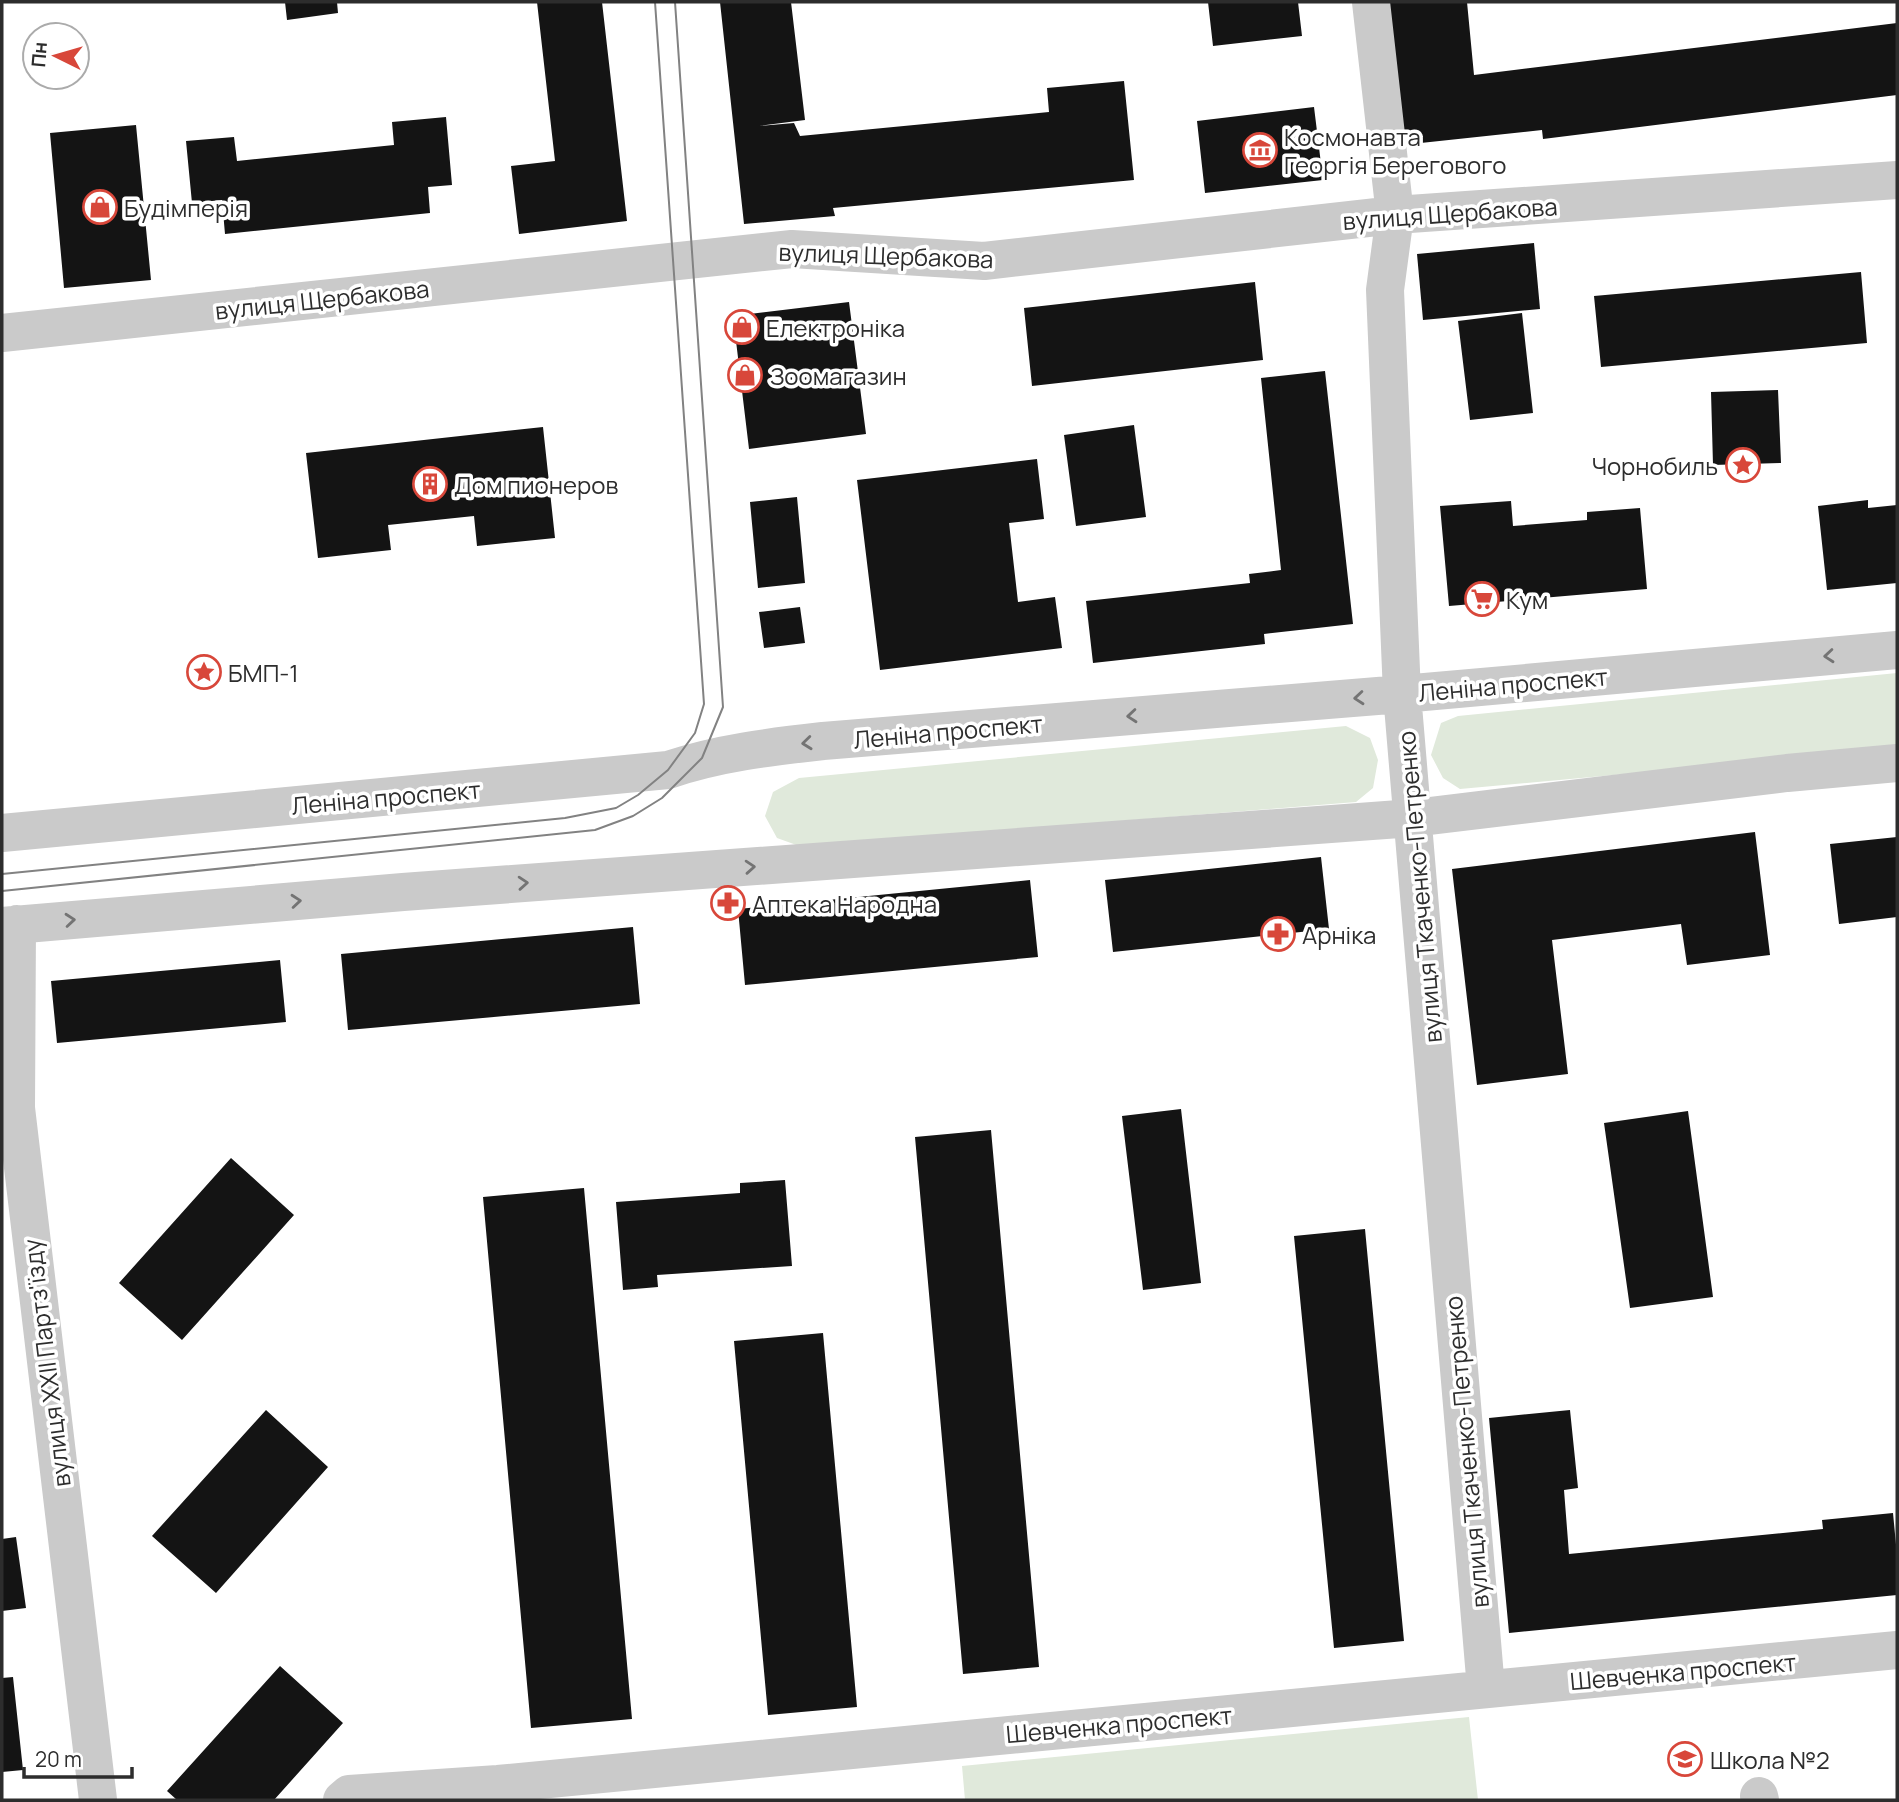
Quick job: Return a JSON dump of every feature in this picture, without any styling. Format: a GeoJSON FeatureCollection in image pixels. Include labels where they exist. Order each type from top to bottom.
{"type":"FeatureCollection","features":[{"type":"Feature","properties":{"kind":"street","name":"вулиця Ткаченко-Петренко"},"geometry":{"type":"LineString","coordinates":[[1371,2],[1395,215],[1385,290],[1402,694],[1486,1689]]}},
{"type":"Feature","properties":{"kind":"street","name":"вулиця Щербакова"},"geometry":{"type":"LineString","coordinates":[[2,333],[792,249],[984,261],[1395,215],[1897,180]]}},
{"type":"Feature","properties":{"kind":"street","name":"Леніна проспект"},"geometry":{"type":"LineString","coordinates":[[2,833],[668,770],[702,758],[765,747],[823,741],[1897,650]]}},
{"type":"Feature","properties":{"kind":"street"},"geometry":{"type":"LineString","coordinates":[[10,925],[403,892],[1413,818],[1787,773],[1897,763]]}},
{"type":"Feature","properties":{"kind":"street","name":"вулиця XXII Партз'їзду"},"geometry":{"type":"LineString","coordinates":[[10,925],[16,1108],[98,1800]]}},
{"type":"Feature","properties":{"kind":"street","name":"Шевченка проспект"},"geometry":{"type":"LineString","coordinates":[[342,1800],[349,1794],[498,1784],[1897,1650]]}},
{"type":"Feature","properties":{"kind":"shaded area"},"geometry":{"type":"Polygon","coordinates":[[[1897,673],[1897,749],[1460,789],[1443,778],[1431,755],[1441,723],[1458,716],[1897,673]]]}},
{"type":"Feature","properties":{"kind":"shaded area"},"geometry":{"type":"Polygon","coordinates":[[[1346,726],[1370,738],[1378,760],[1373,788],[1356,802],[802,847],[777,838],[765,816],[773,792],[799,778],[1346,726]]]}},
{"type":"Feature","properties":{"kind":"shaded area"},"geometry":{"type":"Polygon","coordinates":[[[1469,1717],[1478,1800],[965,1800],[962,1766],[1469,1717]]]}},
{"type":"Feature","properties":{"kind":"building"},"geometry":{"type":"Polygon","coordinates":[[[285,2],[337,2],[338,13],[287,20],[285,2]]]}},
{"type":"Feature","properties":{"kind":"building"},"geometry":{"type":"Polygon","coordinates":[[[537,2],[602,2],[627,221],[519,234],[511,166],[555,161],[537,2]]]}},
{"type":"Feature","properties":{"kind":"building"},"geometry":{"type":"Polygon","coordinates":[[[720,2],[791,2],[805,120],[759,126],[794,123],[800,136],[1049,112],[1047,88],[1124,81],[1134,180],[833,208],[835,216],[744,224],[720,2]]]}},
{"type":"Feature","properties":{"kind":"building"},"geometry":{"type":"Polygon","coordinates":[[[1208,2],[1298,2],[1302,36],[1213,46],[1208,2]]]}},
{"type":"Feature","properties":{"kind":"building"},"geometry":{"type":"Polygon","coordinates":[[[1388,2],[1467,2],[1474,75],[1897,23],[1897,95],[1543,139],[1542,130],[1402,145],[1388,2]]]}},
{"type":"Feature","properties":{"kind":"building","name":"Космонавта Георгія Берегового"},"geometry":{"type":"Polygon","coordinates":[[[1314,107],[1323,180],[1205,193],[1197,121],[1314,107]]]}},
{"type":"Feature","properties":{"kind":"building"},"geometry":{"type":"Polygon","coordinates":[[[446,117],[452,185],[428,187],[430,213],[225,234],[222,200],[192,203],[186,141],[234,137],[237,161],[394,145],[392,122],[446,117]]]}},
{"type":"Feature","properties":{"kind":"building","name":"Будімперія"},"geometry":{"type":"Polygon","coordinates":[[[136,125],[151,280],[64,288],[50,133],[136,125]]]}},
{"type":"Feature","properties":{"kind":"building"},"geometry":{"type":"Polygon","coordinates":[[[1534,243],[1540,309],[1423,320],[1417,254],[1534,243]]]}},
{"type":"Feature","properties":{"kind":"building"},"geometry":{"type":"Polygon","coordinates":[[[1861,272],[1867,343],[1601,367],[1594,296],[1861,272]]]}},
{"type":"Feature","properties":{"kind":"building"},"geometry":{"type":"Polygon","coordinates":[[[1255,282],[1263,360],[1032,386],[1024,308],[1255,282]]]}},
{"type":"Feature","properties":{"kind":"building"},"geometry":{"type":"Polygon","coordinates":[[[849,302],[866,434],[749,449],[733,316],[849,302]]]}},
{"type":"Feature","properties":{"kind":"building"},"geometry":{"type":"Polygon","coordinates":[[[1522,313],[1533,413],[1470,420],[1458,321],[1522,313]]]}},
{"type":"Feature","properties":{"kind":"building"},"geometry":{"type":"Polygon","coordinates":[[[1325,371],[1353,624],[1264,634],[1265,644],[1093,663],[1086,601],[1250,583],[1249,574],[1281,570],[1261,378],[1325,371]]]}},
{"type":"Feature","properties":{"kind":"building"},"geometry":{"type":"Polygon","coordinates":[[[1778,390],[1781,463],[1713,465],[1711,392],[1778,390]]]}},
{"type":"Feature","properties":{"kind":"building"},"geometry":{"type":"Polygon","coordinates":[[[1134,425],[1146,517],[1076,526],[1064,435],[1134,425]]]}},
{"type":"Feature","properties":{"kind":"building","name":"Дом пионеров"},"geometry":{"type":"Polygon","coordinates":[[[543,427],[555,538],[477,546],[474,516],[388,525],[391,550],[318,558],[306,453],[543,427]]]}},
{"type":"Feature","properties":{"kind":"building"},"geometry":{"type":"Polygon","coordinates":[[[1037,459],[1044,519],[1009,523],[1018,602],[1055,597],[1062,648],[880,670],[857,480],[1037,459]]]}},
{"type":"Feature","properties":{"kind":"building"},"geometry":{"type":"Polygon","coordinates":[[[797,497],[805,583],[758,588],[750,502],[797,497]]]}},
{"type":"Feature","properties":{"kind":"building"},"geometry":{"type":"Polygon","coordinates":[[[1868,500],[1868,508],[1897,505],[1897,583],[1827,590],[1818,506],[1868,500]]]}},
{"type":"Feature","properties":{"kind":"building"},"geometry":{"type":"Polygon","coordinates":[[[1511,501],[1513,526],[1587,520],[1587,512],[1640,508],[1647,589],[1449,606],[1440,506],[1511,501]]]}},
{"type":"Feature","properties":{"kind":"building"},"geometry":{"type":"Polygon","coordinates":[[[800,607],[805,643],[764,648],[759,612],[800,607]]]}},
{"type":"Feature","properties":{"kind":"building"},"geometry":{"type":"Polygon","coordinates":[[[1755,832],[1770,955],[1687,965],[1681,924],[1552,940],[1568,1074],[1477,1085],[1452,869],[1755,832]]]}},
{"type":"Feature","properties":{"kind":"building"},"geometry":{"type":"Polygon","coordinates":[[[1897,837],[1897,917],[1839,924],[1830,844],[1897,837]]]}},
{"type":"Feature","properties":{"kind":"building"},"geometry":{"type":"Polygon","coordinates":[[[1321,857],[1329,929],[1113,952],[1105,880],[1321,857]]]}},
{"type":"Feature","properties":{"kind":"building"},"geometry":{"type":"Polygon","coordinates":[[[1030,880],[1038,957],[745,985],[738,909],[1030,880]]]}},
{"type":"Feature","properties":{"kind":"building"},"geometry":{"type":"Polygon","coordinates":[[[633,927],[640,1004],[348,1030],[341,954],[633,927]]]}},
{"type":"Feature","properties":{"kind":"building"},"geometry":{"type":"Polygon","coordinates":[[[280,960],[286,1022],[57,1043],[51,981],[280,960]]]}},
{"type":"Feature","properties":{"kind":"building"},"geometry":{"type":"Polygon","coordinates":[[[1181,1109],[1201,1283],[1143,1290],[1122,1116],[1181,1109]]]}},
{"type":"Feature","properties":{"kind":"building"},"geometry":{"type":"Polygon","coordinates":[[[1688,1111],[1713,1297],[1630,1308],[1604,1123],[1688,1111]]]}},
{"type":"Feature","properties":{"kind":"building"},"geometry":{"type":"Polygon","coordinates":[[[991,1130],[1039,1667],[963,1674],[915,1137],[991,1130]]]}},
{"type":"Feature","properties":{"kind":"building"},"geometry":{"type":"Polygon","coordinates":[[[231,1158],[294,1215],[182,1340],[119,1283],[231,1158]]]}},
{"type":"Feature","properties":{"kind":"building"},"geometry":{"type":"Polygon","coordinates":[[[785,1180],[792,1266],[657,1275],[658,1287],[623,1290],[616,1202],[740,1193],[740,1183],[785,1180]]]}},
{"type":"Feature","properties":{"kind":"building"},"geometry":{"type":"Polygon","coordinates":[[[584,1188],[632,1719],[531,1728],[483,1197],[584,1188]]]}},
{"type":"Feature","properties":{"kind":"building"},"geometry":{"type":"Polygon","coordinates":[[[1365,1229],[1404,1641],[1334,1648],[1294,1236],[1365,1229]]]}},
{"type":"Feature","properties":{"kind":"building"},"geometry":{"type":"Polygon","coordinates":[[[823,1333],[857,1707],[768,1715],[734,1341],[823,1333]]]}},
{"type":"Feature","properties":{"kind":"building"},"geometry":{"type":"Polygon","coordinates":[[[266,1410],[328,1467],[216,1593],[152,1536],[266,1410]]]}},
{"type":"Feature","properties":{"kind":"building"},"geometry":{"type":"Polygon","coordinates":[[[1570,1410],[1578,1488],[1564,1490],[1569,1554],[1823,1529],[1822,1520],[1893,1513],[1897,1595],[1509,1633],[1489,1418],[1570,1410]]]}},
{"type":"Feature","properties":{"kind":"building"},"geometry":{"type":"Polygon","coordinates":[[[16,1537],[26,1608],[2,1611],[2,1539],[16,1537]]]}},
{"type":"Feature","properties":{"kind":"building"},"geometry":{"type":"Polygon","coordinates":[[[280,1666],[343,1723],[274,1800],[177,1800],[167,1791],[280,1666]]]}},
{"type":"Feature","properties":{"kind":"building"},"geometry":{"type":"Polygon","coordinates":[[[13,1677],[23,1770],[2,1772],[2,1678],[13,1677]]]}},
{"type":"Feature","properties":{"kind":"tram line"},"geometry":{"type":"LineString","coordinates":[[2,874],[565,818],[616,808],[638,795],[668,770],[695,733],[704,704],[655,2]]}},
{"type":"Feature","properties":{"kind":"tram line"},"geometry":{"type":"LineString","coordinates":[[2,891],[595,830],[633,816],[662,798],[702,758],[723,707],[675,2]]}},
{"type":"Feature","properties":{"kind":"place","name":"Космонавта Георгія Берегового"},"geometry":{"type":"Point","coordinates":[1260,150]}},
{"type":"Feature","properties":{"kind":"place","name":"Будімперія"},"geometry":{"type":"Point","coordinates":[100,207]}},
{"type":"Feature","properties":{"kind":"place","name":"Електроніка"},"geometry":{"type":"Point","coordinates":[742,327]}},
{"type":"Feature","properties":{"kind":"place","name":"Зоомагазин"},"geometry":{"type":"Point","coordinates":[745,375]}},
{"type":"Feature","properties":{"kind":"place","name":"Чорнобиль"},"geometry":{"type":"Point","coordinates":[1743,465]}},
{"type":"Feature","properties":{"kind":"place","name":"Дом пионеров"},"geometry":{"type":"Point","coordinates":[430,484]}},
{"type":"Feature","properties":{"kind":"place","name":"Кум"},"geometry":{"type":"Point","coordinates":[1482,599]}},
{"type":"Feature","properties":{"kind":"place","name":"БМП-1"},"geometry":{"type":"Point","coordinates":[204,672]}},
{"type":"Feature","properties":{"kind":"place","name":"Аптека Народна"},"geometry":{"type":"Point","coordinates":[728,903]}},
{"type":"Feature","properties":{"kind":"place","name":"Арніка"},"geometry":{"type":"Point","coordinates":[1278,934]}},
{"type":"Feature","properties":{"kind":"place","name":"Школа №2"},"geometry":{"type":"Point","coordinates":[1685,1759]}}]}
